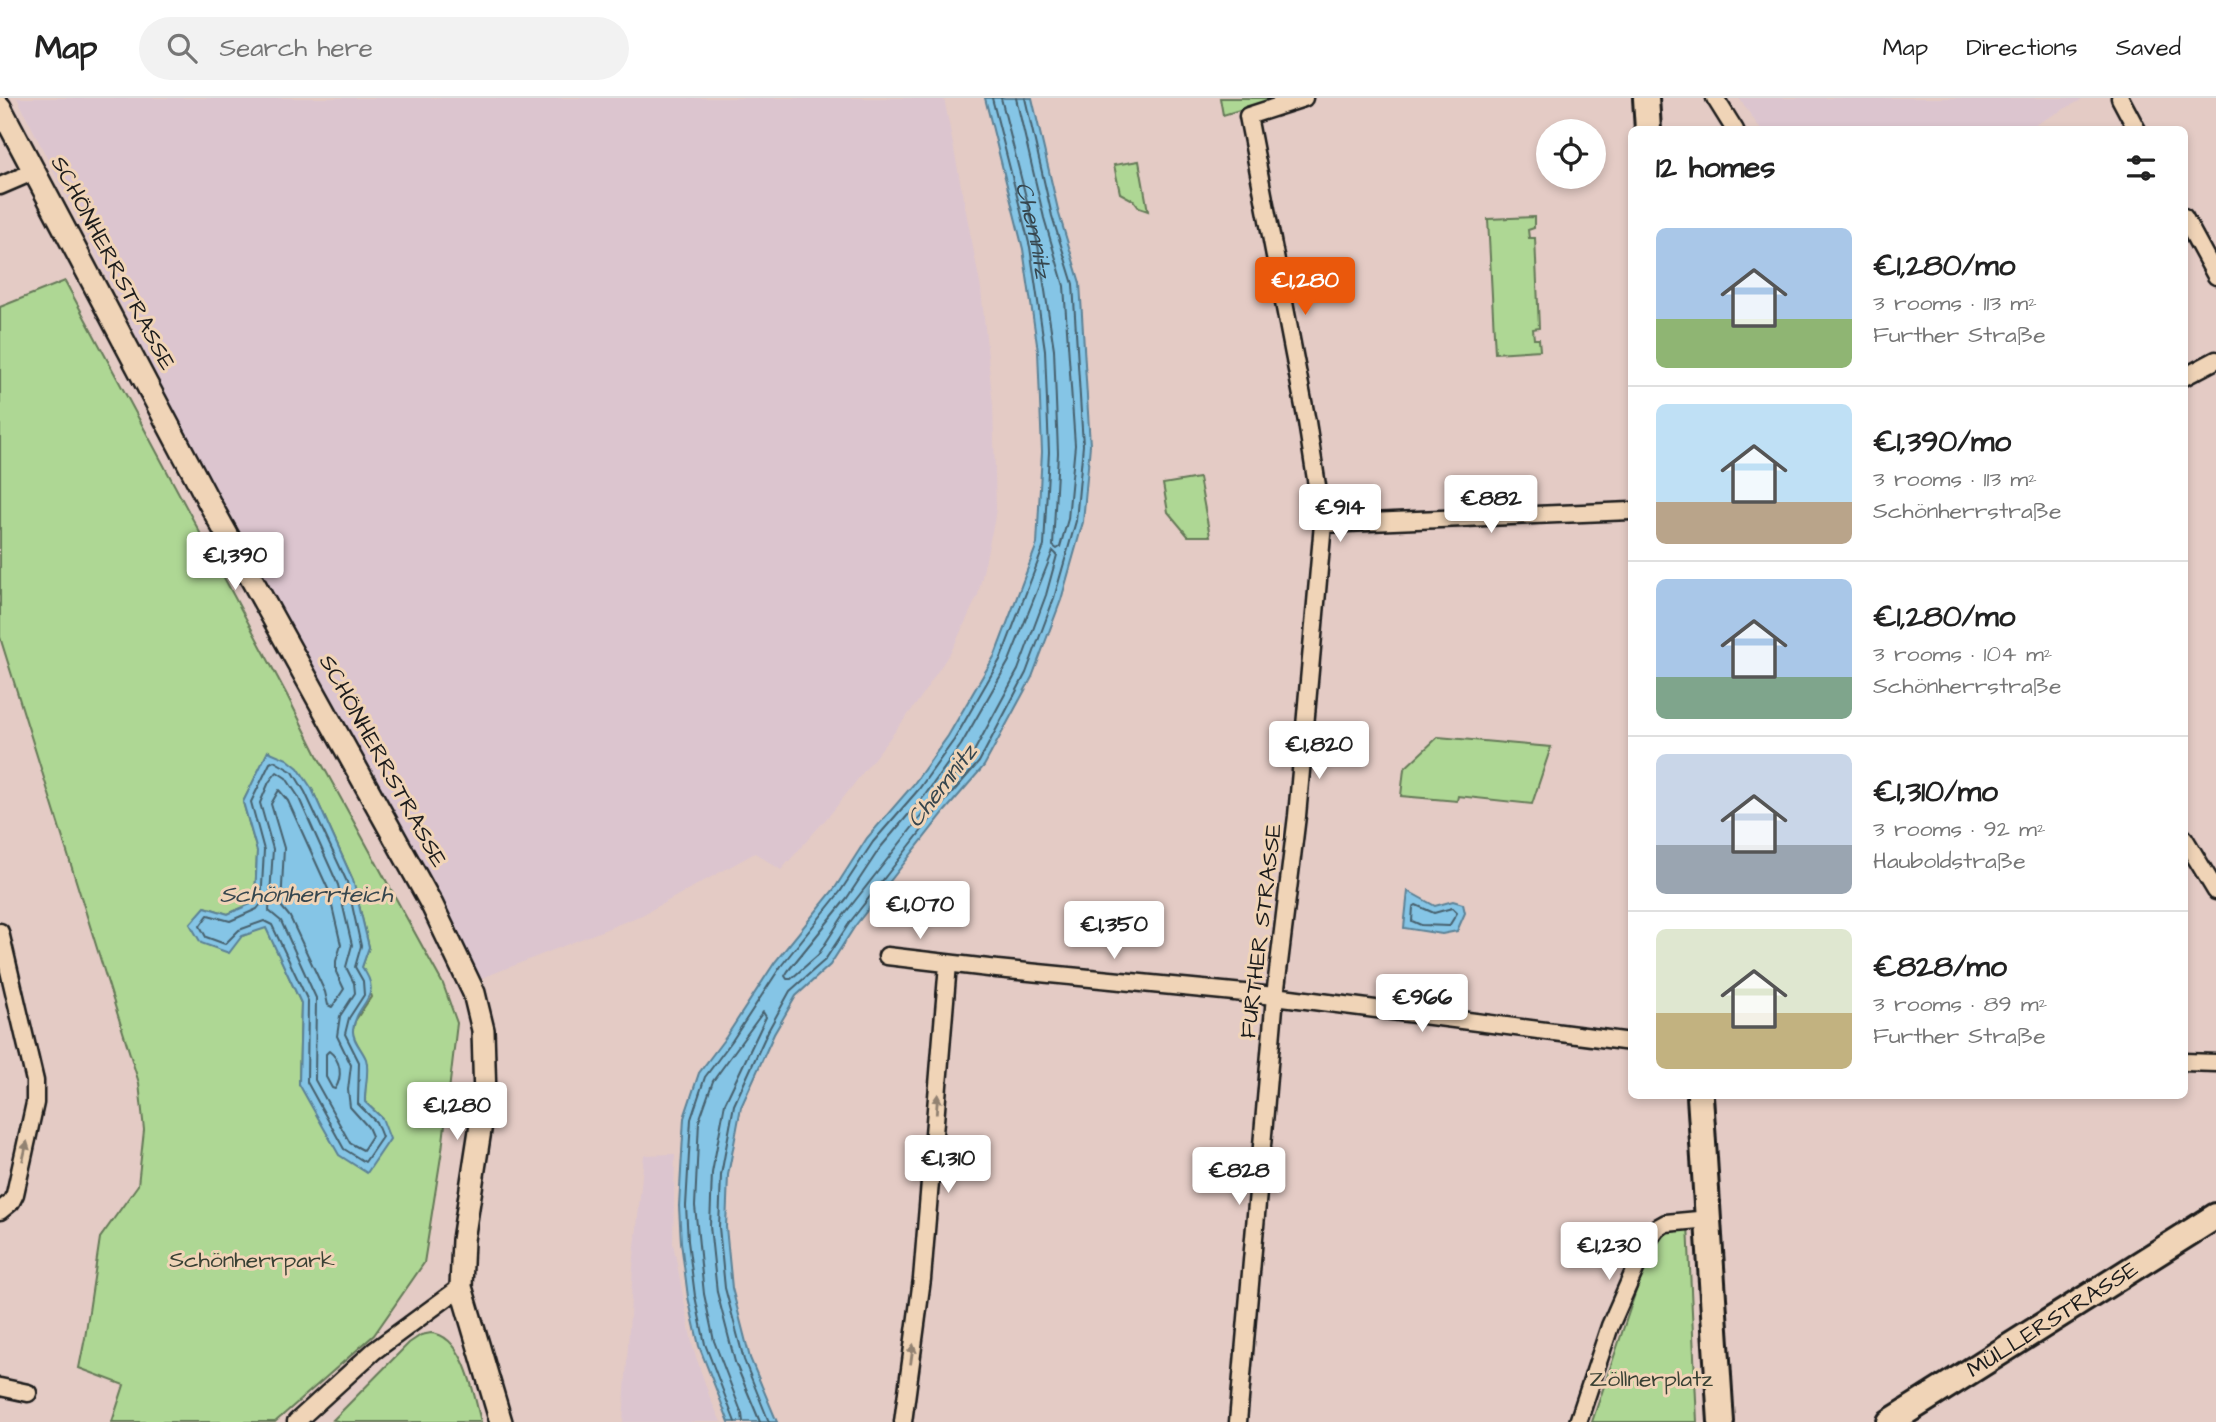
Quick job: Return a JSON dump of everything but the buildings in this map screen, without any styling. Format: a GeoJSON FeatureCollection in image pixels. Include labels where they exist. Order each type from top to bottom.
{"type":"FeatureCollection","features":[{"type":"Feature","properties":{"kind":"main road"},"geometry":{"type":"LineString","coordinates":[[1646,98],[1648,126]]}},
{"type":"Feature","properties":{"kind":"main road","name":"SCHÖNHERRSTRASSE"},"geometry":{"type":"LineString","coordinates":[[0,107],[210,503],[432,905],[474,993],[483,1030],[485,1098],[463,1240],[461,1287],[501,1422]]}},
{"type":"Feature","properties":{"kind":"main road"},"geometry":{"type":"LineString","coordinates":[[1700,1099],[1721,1422]]}},
{"type":"Feature","properties":{"kind":"main road","name":"MÜLLERSTRASSE"},"geometry":{"type":"LineString","coordinates":[[1890,1422],[2216,1216]]}},
{"type":"Feature","properties":{"kind":"street","name":"FURTHER STRASSE"},"geometry":{"type":"LineString","coordinates":[[1238,1422],[1275,996],[1297,816],[1323,524],[1307,422],[1248,116],[1304,98]]}},
{"type":"Feature","properties":{"kind":"street"},"geometry":{"type":"LineString","coordinates":[[1715,98],[1732,126]]}},
{"type":"Feature","properties":{"kind":"street"},"geometry":{"type":"LineString","coordinates":[[2120,98],[2135,126]]}},
{"type":"Feature","properties":{"kind":"street"},"geometry":{"type":"LineString","coordinates":[[0,186],[35,171]]}},
{"type":"Feature","properties":{"kind":"street"},"geometry":{"type":"LineString","coordinates":[[2188,224],[2216,276]]}},
{"type":"Feature","properties":{"kind":"street"},"geometry":{"type":"LineString","coordinates":[[2188,375],[2216,360]]}},
{"type":"Feature","properties":{"kind":"street"},"geometry":{"type":"LineString","coordinates":[[1323,524],[1628,511]]}},
{"type":"Feature","properties":{"kind":"street"},"geometry":{"type":"LineString","coordinates":[[2188,845],[2216,891]]}},
{"type":"Feature","properties":{"kind":"street"},"geometry":{"type":"LineString","coordinates":[[0,932],[35,1081],[34,1103],[15,1194],[11,1202],[0,1211]]}},
{"type":"Feature","properties":{"kind":"street"},"geometry":{"type":"LineString","coordinates":[[887,956],[1275,996],[1628,1042]]}},
{"type":"Feature","properties":{"kind":"street"},"geometry":{"type":"LineString","coordinates":[[903,1422],[922,1279],[948,964]]}},
{"type":"Feature","properties":{"kind":"street"},"geometry":{"type":"LineString","coordinates":[[2188,1062],[2216,1063]]}},
{"type":"Feature","properties":{"kind":"street"},"geometry":{"type":"LineString","coordinates":[[1578,1422],[1610,1325],[1647,1242],[1657,1227],[1666,1223],[1709,1219]]}},
{"type":"Feature","properties":{"kind":"street"},"geometry":{"type":"LineString","coordinates":[[296,1422],[373,1351],[461,1287]]}},
{"type":"Feature","properties":{"kind":"street"},"geometry":{"type":"LineString","coordinates":[[0,1387],[29,1393]]}},
{"type":"Feature","properties":{"kind":"shaded area"},"geometry":{"type":"Polygon","coordinates":[[[17,98],[944,98],[981,289],[993,405],[996,508],[994,522],[978,595],[953,648],[917,703],[833,811],[781,870],[755,853],[642,915],[477,980],[219,501],[17,98]]]}},
{"type":"Feature","properties":{"kind":"shaded area"},"geometry":{"type":"Polygon","coordinates":[[[1739,98],[2083,99],[2033,126],[1758,126],[1739,98]]]}},
{"type":"Feature","properties":{"kind":"shaded area"},"geometry":{"type":"Polygon","coordinates":[[[675,1154],[673,1243],[693,1348],[721,1422],[623,1422],[633,1268],[644,1155],[675,1154]]]}},
{"type":"Feature","properties":{"kind":"green space"},"geometry":{"type":"Polygon","coordinates":[[[1220,98],[1280,98],[1223,115],[1220,98]]]}},
{"type":"Feature","properties":{"kind":"green space"},"geometry":{"type":"Polygon","coordinates":[[[1139,161],[1148,211],[1139,208],[1133,200],[1120,193],[1114,165],[1139,161]]]}},
{"type":"Feature","properties":{"kind":"green space"},"geometry":{"type":"Polygon","coordinates":[[[1534,217],[1534,228],[1528,230],[1529,238],[1535,238],[1539,328],[1533,329],[1534,339],[1539,339],[1540,350],[1495,353],[1488,219],[1534,217]]]}},
{"type":"Feature","properties":{"kind":"green space","name":"Schönherrpark"},"geometry":{"type":"Polygon","coordinates":[[[65,281],[317,755],[443,984],[457,1023],[442,1150],[424,1263],[374,1335],[275,1422],[112,1422],[124,1385],[79,1368],[100,1238],[138,1185],[144,1130],[139,1083],[0,637],[0,307],[65,281]],[[269,751],[243,802],[257,851],[255,902],[228,914],[205,907],[242,936],[266,927],[301,1003],[299,1084],[382,1118],[365,1102],[366,1060],[352,1034],[355,1021],[371,997],[362,967],[369,947],[353,880],[312,789],[269,751]]]}},
{"type":"Feature","properties":{"kind":"green space"},"geometry":{"type":"Polygon","coordinates":[[[1199,478],[1210,536],[1188,536],[1168,512],[1163,484],[1199,478]]]}},
{"type":"Feature","properties":{"kind":"green space"},"geometry":{"type":"Polygon","coordinates":[[[1438,737],[1551,747],[1532,804],[1458,796],[1457,801],[1401,796],[1404,769],[1438,737]]]}},
{"type":"Feature","properties":{"kind":"green space","name":"Zöllnerplatz"},"geometry":{"type":"Polygon","coordinates":[[[1688,1224],[1697,1422],[1592,1422],[1639,1282],[1659,1237],[1667,1230],[1688,1224]]]}},
{"type":"Feature","properties":{"kind":"green space"},"geometry":{"type":"Polygon","coordinates":[[[431,1333],[442,1336],[452,1344],[459,1355],[471,1383],[481,1422],[333,1420],[409,1343],[421,1335],[431,1333]]]}},
{"type":"Feature","properties":{"kind":"water","name":"Chemnitz"},"geometry":{"type":"Polygon","coordinates":[[[985,98],[1032,98],[1059,214],[1080,283],[1090,445],[1083,522],[1061,600],[1032,677],[984,766],[945,811],[855,926],[830,965],[796,996],[774,1034],[741,1107],[728,1175],[726,1227],[732,1288],[750,1358],[777,1422],[729,1422],[699,1346],[688,1297],[681,1242],[679,1206],[684,1118],[699,1073],[775,962],[835,888],[867,838],[913,785],[948,736],[995,655],[1037,544],[1042,452],[1038,351],[1023,249],[985,98]]]}},
{"type":"Feature","properties":{"kind":"water","name":"Schönherrteich"},"geometry":{"type":"Polygon","coordinates":[[[268,751],[287,759],[298,768],[312,789],[353,880],[369,947],[362,967],[371,986],[370,993],[355,1021],[353,1034],[367,1064],[365,1102],[382,1118],[390,1139],[367,1173],[339,1155],[299,1084],[301,1003],[266,928],[242,936],[229,953],[201,943],[190,924],[205,907],[228,914],[255,902],[257,851],[243,802],[268,751]]]}},
{"type":"Feature","properties":{"kind":"water"},"geometry":{"type":"Polygon","coordinates":[[[1408,891],[1435,906],[1453,901],[1463,904],[1465,913],[1457,931],[1442,934],[1404,928],[1408,891]]]}}]}
